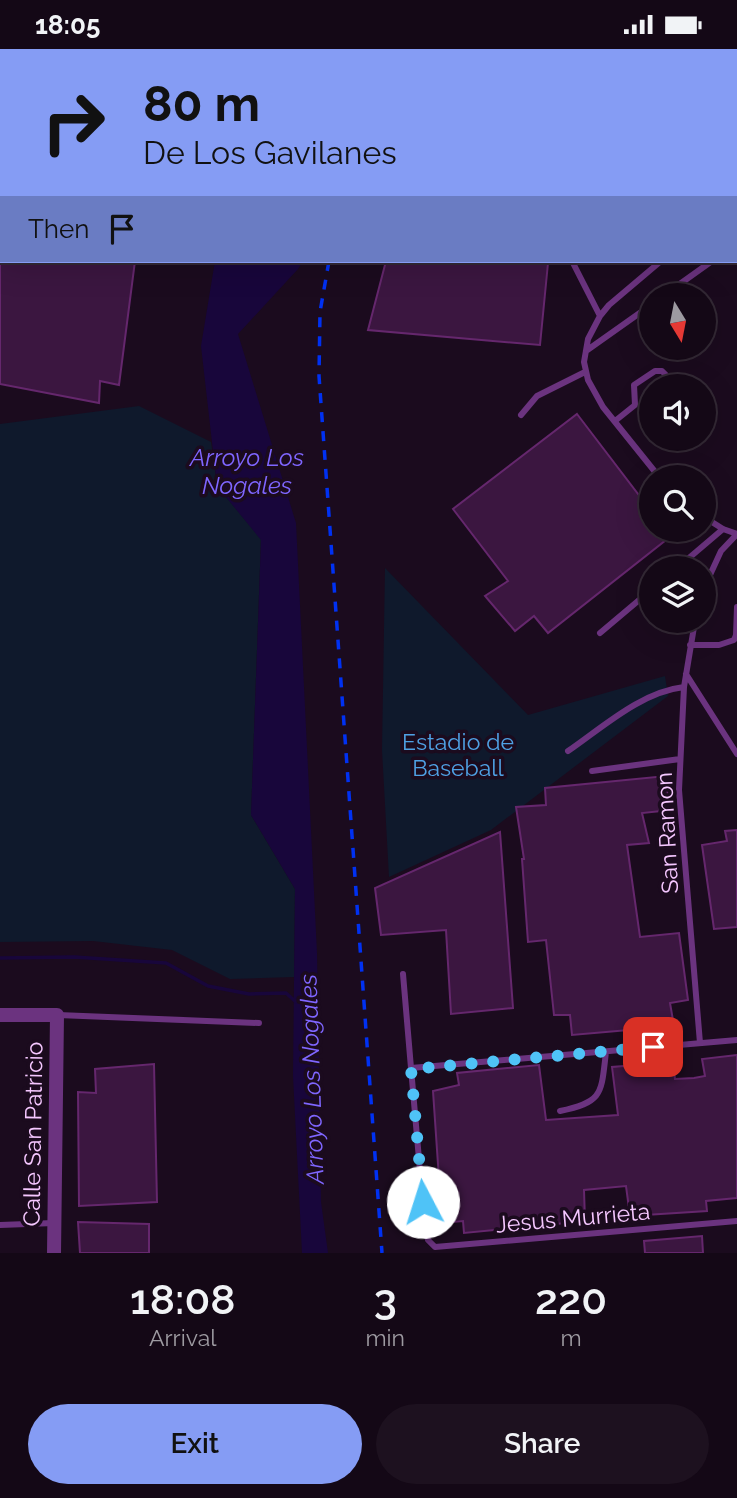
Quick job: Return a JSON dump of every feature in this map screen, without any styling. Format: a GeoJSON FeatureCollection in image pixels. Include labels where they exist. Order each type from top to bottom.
{"type":"FeatureCollection","features":[{"type":"Feature","properties":{"kind":"street"},"geometry":{"type":"LineString","coordinates":[[0,1016],[57,1015]]}},
{"type":"Feature","properties":{"kind":"street","name":"Calle San Patricio"},"geometry":{"type":"LineString","coordinates":[[54,1253],[57,1015]]}},
{"type":"Feature","properties":{"kind":"lane"},"geometry":{"type":"LineString","coordinates":[[573,263],[600,316]]}},
{"type":"Feature","properties":{"kind":"lane"},"geometry":{"type":"LineString","coordinates":[[650,263],[653,268]]}},
{"type":"Feature","properties":{"kind":"lane"},"geometry":{"type":"LineString","coordinates":[[648,465],[603,407],[584,372],[588,339],[600,316],[608,305],[659,263]]}},
{"type":"Feature","properties":{"kind":"lane"},"geometry":{"type":"LineString","coordinates":[[681,283],[709,263]]}},
{"type":"Feature","properties":{"kind":"lane"},"geometry":{"type":"LineString","coordinates":[[586,351],[639,313]]}},
{"type":"Feature","properties":{"kind":"lane"},"geometry":{"type":"LineString","coordinates":[[521,415],[537,396],[584,372]]}},
{"type":"Feature","properties":{"kind":"lane"},"geometry":{"type":"LineString","coordinates":[[615,421],[635,405],[634,385],[639,382]]}},
{"type":"Feature","properties":{"kind":"lane"},"geometry":{"type":"LineString","coordinates":[[716,525],[737,534],[721,551],[716,562]]}},
{"type":"Feature","properties":{"kind":"lane"},"geometry":{"type":"LineString","coordinates":[[691,556],[723,529]]}},
{"type":"Feature","properties":{"kind":"lane"},"geometry":{"type":"LineString","coordinates":[[600,633],[639,600]]}},
{"type":"Feature","properties":{"kind":"lane"},"geometry":{"type":"LineString","coordinates":[[690,645],[719,645],[734,640],[737,607]]}},
{"type":"Feature","properties":{"kind":"lane","name":"San Ramon"},"geometry":{"type":"LineString","coordinates":[[692,633],[684,687],[678,790],[701,1043]]}},
{"type":"Feature","properties":{"kind":"lane"},"geometry":{"type":"LineString","coordinates":[[686,674],[737,754]]}},
{"type":"Feature","properties":{"kind":"lane"},"geometry":{"type":"LineString","coordinates":[[568,751],[647,697],[671,688],[684,687]]}},
{"type":"Feature","properties":{"kind":"lane"},"geometry":{"type":"LineString","coordinates":[[592,771],[680,759]]}},
{"type":"Feature","properties":{"kind":"lane"},"geometry":{"type":"LineString","coordinates":[[403,974],[411,1069],[737,1040]]}},
{"type":"Feature","properties":{"kind":"lane"},"geometry":{"type":"LineString","coordinates":[[57,1015],[259,1023]]}},
{"type":"Feature","properties":{"kind":"lane"},"geometry":{"type":"LineString","coordinates":[[560,1111],[585,1106],[597,1095],[603,1082],[606,1052]]}},
{"type":"Feature","properties":{"kind":"lane","name":"Jesus Murrieta"},"geometry":{"type":"LineString","coordinates":[[411,1069],[425,1228],[428,1240],[435,1247],[457,1249],[737,1221]]}},
{"type":"Feature","properties":{"kind":"lane"},"geometry":{"type":"LineString","coordinates":[[0,1225],[54,1223]]}},
{"type":"Feature","properties":{"kind":"green space"},"geometry":{"type":"Polygon","coordinates":[[[139,406],[211,442],[217,486],[261,539],[251,815],[295,889],[294,977],[230,979],[172,950],[93,941],[0,942],[0,424],[139,406]]]}},
{"type":"Feature","properties":{"kind":"green space","name":"Estadio de Baseball"},"geometry":{"type":"Polygon","coordinates":[[[385,568],[528,715],[665,676],[668,696],[491,830],[389,877],[382,750],[385,568]]]}},
{"type":"Feature","properties":{"kind":"water","name":"Arroyo Los Nogales"},"geometry":{"type":"Polygon","coordinates":[[[215,263],[302,263],[238,334],[296,523],[317,953],[321,1202],[328,1253],[302,1253],[293,1076],[295,889],[251,815],[261,540],[217,486],[201,346],[215,263]]]}},
{"type":"Feature","properties":{"kind":"building"},"geometry":{"type":"Polygon","coordinates":[[[0,263],[135,263],[119,385],[100,381],[99,403],[0,384],[0,263]]]}},
{"type":"Feature","properties":{"kind":"building"},"geometry":{"type":"Polygon","coordinates":[[[385,263],[548,263],[540,345],[368,330],[385,263]]]}},
{"type":"Feature","properties":{"kind":"building"},"geometry":{"type":"Polygon","coordinates":[[[577,414],[639,495],[639,542],[663,542],[646,556],[639,556],[639,561],[548,633],[534,616],[515,631],[485,596],[508,581],[453,509],[577,414]]]}},
{"type":"Feature","properties":{"kind":"building"},"geometry":{"type":"Polygon","coordinates":[[[666,776],[670,810],[642,813],[649,843],[627,845],[640,937],[679,933],[688,1000],[670,1003],[674,1026],[572,1035],[570,1015],[554,1015],[546,940],[528,942],[524,859],[516,807],[546,805],[545,788],[666,776]]]}},
{"type":"Feature","properties":{"kind":"building"},"geometry":{"type":"Polygon","coordinates":[[[737,830],[737,927],[714,929],[702,845],[727,841],[725,831],[737,830]]]}},
{"type":"Feature","properties":{"kind":"building"},"geometry":{"type":"Polygon","coordinates":[[[500,832],[513,1008],[451,1014],[446,930],[381,935],[375,888],[500,832]]]}},
{"type":"Feature","properties":{"kind":"building"},"geometry":{"type":"Polygon","coordinates":[[[737,1055],[737,1198],[706,1201],[707,1211],[630,1216],[626,1186],[584,1190],[585,1221],[464,1233],[463,1221],[442,1223],[433,1091],[459,1085],[457,1073],[539,1065],[546,1120],[618,1115],[612,1067],[673,1062],[675,1079],[694,1078],[705,1076],[702,1059],[737,1055]]]}},
{"type":"Feature","properties":{"kind":"building"},"geometry":{"type":"Polygon","coordinates":[[[154,1064],[157,1202],[79,1206],[78,1092],[96,1093],[95,1069],[154,1064]]]}},
{"type":"Feature","properties":{"kind":"building"},"geometry":{"type":"Polygon","coordinates":[[[78,1222],[149,1224],[149,1253],[80,1253],[78,1222]]]}},
{"type":"Feature","properties":{"kind":"building"},"geometry":{"type":"Polygon","coordinates":[[[702,1236],[703,1253],[645,1253],[644,1241],[702,1236]]]}},
{"type":"Feature","properties":{"kind":"waterway"},"geometry":{"type":"LineString","coordinates":[[0,958],[74,957],[166,963],[208,986],[249,994],[286,993],[296,1002]]}},
{"type":"Feature","properties":{"kind":"railway"},"geometry":{"type":"LineString","coordinates":[[329,263],[320,312],[319,376],[382,1253]]}},
{"type":"Feature","properties":{"kind":"route"},"geometry":{"type":"LineString","coordinates":[[423,1202],[411,1069],[653,1047]]}}]}
